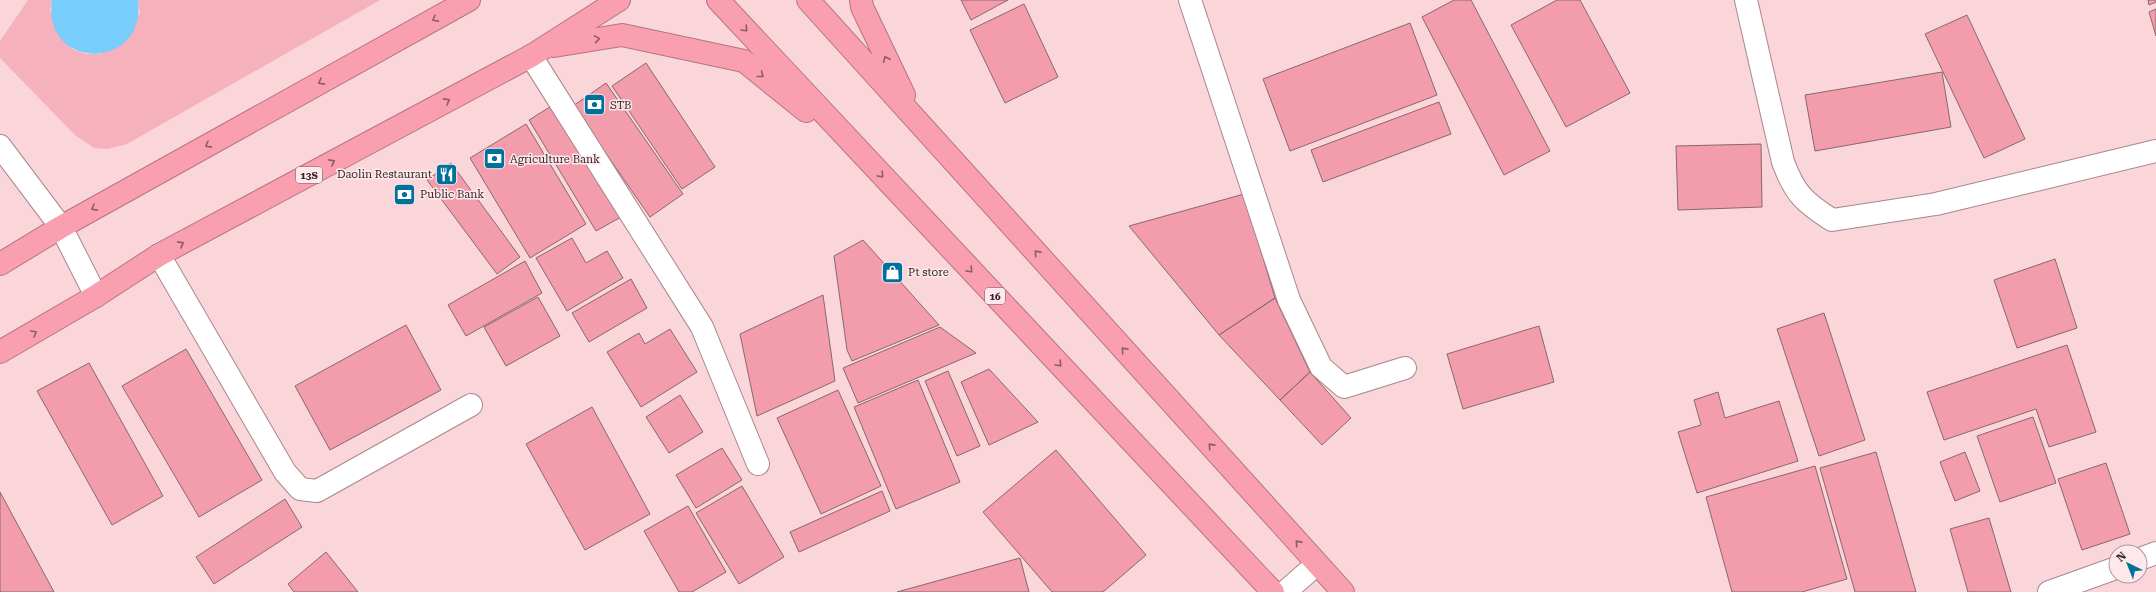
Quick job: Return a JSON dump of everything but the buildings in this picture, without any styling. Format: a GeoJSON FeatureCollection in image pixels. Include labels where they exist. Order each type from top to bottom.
{"type":"FeatureCollection","features":[{"type":"Feature","properties":{"kind":"highway"},"geometry":{"type":"LineString","coordinates":[[0,264],[61,226],[469,0]]}},
{"type":"Feature","properties":{"kind":"highway","name":"13S"},"geometry":{"type":"LineString","coordinates":[[0,352],[96,296],[159,255],[538,52],[619,0]]}},
{"type":"Feature","properties":{"kind":"highway","name":"16"},"geometry":{"type":"LineString","coordinates":[[718,0],[1273,592]]}},
{"type":"Feature","properties":{"kind":"highway"},"geometry":{"type":"LineString","coordinates":[[808,0],[1343,592]]}},
{"type":"Feature","properties":{"kind":"highway"},"geometry":{"type":"LineString","coordinates":[[861,0],[862,7],[916,119]]}},
{"type":"Feature","properties":{"kind":"highway"},"geometry":{"type":"LineString","coordinates":[[538,52],[622,35],[744,61],[864,156]]}},
{"type":"Feature","properties":{"kind":"street"},"geometry":{"type":"LineString","coordinates":[[1190,0],[1290,300],[1321,367],[1344,387],[1405,368]]}},
{"type":"Feature","properties":{"kind":"street"},"geometry":{"type":"LineString","coordinates":[[1746,0],[1783,162],[1792,184],[1808,204],[1832,220],[1936,204],[2156,151]]}},
{"type":"Feature","properties":{"kind":"street"},"geometry":{"type":"LineString","coordinates":[[538,52],[702,327],[758,464]]}},
{"type":"Feature","properties":{"kind":"street"},"geometry":{"type":"LineString","coordinates":[[0,146],[61,226],[96,296]]}},
{"type":"Feature","properties":{"kind":"street"},"geometry":{"type":"LineString","coordinates":[[159,255],[285,472],[300,489],[317,491],[471,405]]}},
{"type":"Feature","properties":{"kind":"street"},"geometry":{"type":"LineString","coordinates":[[1285,592],[1317,564]]}},
{"type":"Feature","properties":{"kind":"street"},"geometry":{"type":"LineString","coordinates":[[2049,592],[2108,571]]}},
{"type":"Feature","properties":{"kind":"shaded area"},"geometry":{"type":"Polygon","coordinates":[[[28,0],[52,0],[50,11],[72,49],[86,54],[101,54],[140,14],[138,0],[380,0],[127,144],[108,149],[94,148],[75,135],[0,58],[0,41],[28,0]]]}},
{"type":"Feature","properties":{"kind":"water"},"geometry":{"type":"Polygon","coordinates":[[[52,0],[138,0],[136,24],[127,40],[112,50],[94,54],[77,50],[62,40],[53,23],[52,0]]]}},
{"type":"Feature","properties":{"kind":"place","name":"STB"},"geometry":{"type":"Point","coordinates":[595,105]}},
{"type":"Feature","properties":{"kind":"place","name":"Agriculture Bank"},"geometry":{"type":"Point","coordinates":[494,159]}},
{"type":"Feature","properties":{"kind":"place","name":"Daolin Restaurant"},"geometry":{"type":"Point","coordinates":[447,174]}},
{"type":"Feature","properties":{"kind":"place","name":"Public Bank"},"geometry":{"type":"Point","coordinates":[405,194]}},
{"type":"Feature","properties":{"kind":"place","name":"Pt store"},"geometry":{"type":"Point","coordinates":[893,272]}}]}
